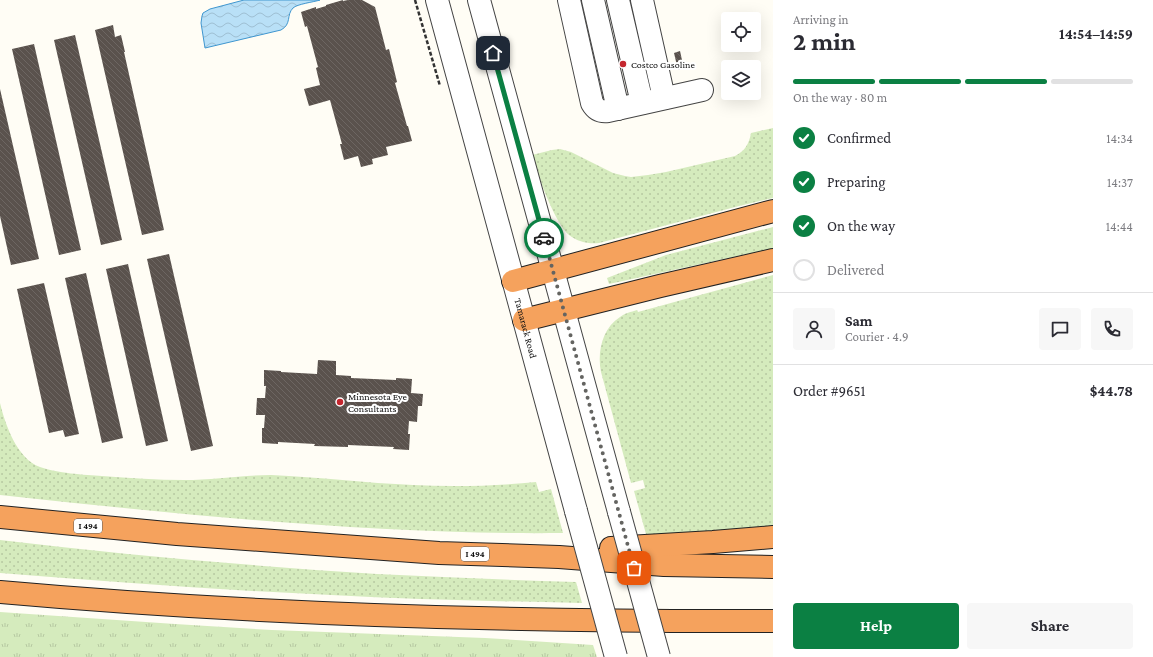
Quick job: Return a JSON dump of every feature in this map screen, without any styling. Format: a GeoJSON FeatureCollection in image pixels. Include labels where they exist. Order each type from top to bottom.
{"type":"FeatureCollection","features":[{"type":"Feature","properties":{"kind":"highway"},"geometry":{"type":"LineString","coordinates":[[513,280],[773,211]]}},
{"type":"Feature","properties":{"kind":"highway"},"geometry":{"type":"LineString","coordinates":[[524,320],[564,309],[773,260]]}},
{"type":"Feature","properties":{"kind":"highway","name":"I 494"},"geometry":{"type":"LineString","coordinates":[[0,517],[169,534],[439,553],[559,557],[664,565],[773,567]]}},
{"type":"Feature","properties":{"kind":"highway"},"geometry":{"type":"LineString","coordinates":[[498,555],[773,537]]}},
{"type":"Feature","properties":{"kind":"highway"},"geometry":{"type":"LineString","coordinates":[[0,592],[95,600],[323,613],[507,619],[773,621]]}},
{"type":"Feature","properties":{"kind":"highway"},"geometry":{"type":"LineString","coordinates":[[683,621],[773,628]]}},
{"type":"Feature","properties":{"kind":"street","name":"Tamarack Road"},"geometry":{"type":"LineString","coordinates":[[437,0],[616,657]]}},
{"type":"Feature","properties":{"kind":"street"},"geometry":{"type":"LineString","coordinates":[[479,0],[659,657]]}},
{"type":"Feature","properties":{"kind":"street"},"geometry":{"type":"LineString","coordinates":[[569,0],[594,106],[597,110],[618,109],[702,90]]}},
{"type":"Feature","properties":{"kind":"street"},"geometry":{"type":"LineString","coordinates":[[593,0],[618,109]]}},
{"type":"Feature","properties":{"kind":"street"},"geometry":{"type":"LineString","coordinates":[[618,0],[642,103]]}},
{"type":"Feature","properties":{"kind":"street"},"geometry":{"type":"LineString","coordinates":[[642,0],[664,98]]}},
{"type":"Feature","properties":{"kind":"green space"},"geometry":{"type":"Polygon","coordinates":[[[773,128],[773,198],[599,243],[587,243],[580,241],[569,235],[563,229],[547,198],[532,155],[560,149],[571,152],[613,173],[631,177],[666,172],[735,156],[746,147],[751,133],[773,128]]]}},
{"type":"Feature","properties":{"kind":"green space"},"geometry":{"type":"Polygon","coordinates":[[[773,227],[773,249],[609,284],[607,278],[666,255],[773,227]]]}},
{"type":"Feature","properties":{"kind":"green space"},"geometry":{"type":"Polygon","coordinates":[[[773,275],[773,529],[691,534],[646,534],[634,491],[645,488],[643,480],[631,483],[601,372],[600,357],[602,342],[605,334],[614,322],[628,313],[637,310],[638,312],[773,275]]]}},
{"type":"Feature","properties":{"kind":"green space"},"geometry":{"type":"Polygon","coordinates":[[[0,403],[5,421],[13,440],[19,449],[32,463],[47,469],[79,474],[164,480],[195,480],[271,475],[428,486],[490,485],[536,482],[539,492],[551,489],[563,533],[422,531],[352,527],[140,510],[0,495],[0,403]]]}},
{"type":"Feature","properties":{"kind":"green space"},"geometry":{"type":"Polygon","coordinates":[[[0,540],[188,560],[377,574],[576,582],[582,603],[362,597],[166,586],[0,573],[0,540]]]}},
{"type":"Feature","properties":{"kind":"green space"},"geometry":{"type":"Polygon","coordinates":[[[0,612],[272,630],[485,638],[593,645],[597,657],[0,657],[0,612]]]}},
{"type":"Feature","properties":{"kind":"water"},"geometry":{"type":"Polygon","coordinates":[[[244,0],[320,0],[302,4],[293,8],[287,25],[281,30],[205,48],[201,23],[203,13],[210,9],[244,0]]]}},
{"type":"Feature","properties":{"kind":"building"},"geometry":{"type":"Polygon","coordinates":[[[343,0],[362,0],[375,7],[386,50],[389,49],[397,82],[395,83],[412,141],[386,147],[388,155],[372,159],[373,164],[361,167],[358,156],[344,160],[340,144],[342,144],[330,100],[309,106],[304,89],[320,85],[316,68],[318,67],[307,26],[305,27],[301,12],[316,7],[316,9],[343,0]]]}},
{"type":"Feature","properties":{"kind":"building"},"geometry":{"type":"Polygon","coordinates":[[[113,25],[115,37],[121,35],[164,230],[142,235],[95,30],[113,25]]]}},
{"type":"Feature","properties":{"kind":"building"},"geometry":{"type":"Polygon","coordinates":[[[75,35],[122,240],[101,245],[54,40],[75,35]]]}},
{"type":"Feature","properties":{"kind":"building"},"geometry":{"type":"Polygon","coordinates":[[[34,44],[81,250],[59,255],[12,49],[34,44]]]}},
{"type":"Feature","properties":{"kind":"building"},"geometry":{"type":"Polygon","coordinates":[[[680,51],[684,69],[678,70],[674,53],[680,51]]]}},
{"type":"Feature","properties":{"kind":"building"},"geometry":{"type":"Polygon","coordinates":[[[0,89],[39,259],[11,265],[0,216],[0,89]]]}},
{"type":"Feature","properties":{"kind":"building"},"geometry":{"type":"Polygon","coordinates":[[[169,254],[213,446],[191,451],[147,259],[169,254]]]}},
{"type":"Feature","properties":{"kind":"building"},"geometry":{"type":"Polygon","coordinates":[[[128,264],[168,441],[146,446],[106,269],[128,264]]]}},
{"type":"Feature","properties":{"kind":"building"},"geometry":{"type":"Polygon","coordinates":[[[86,273],[123,438],[102,443],[65,278],[86,273]]]}},
{"type":"Feature","properties":{"kind":"building"},"geometry":{"type":"Polygon","coordinates":[[[44,283],[79,434],[65,437],[63,430],[49,433],[17,289],[44,283]]]}},
{"type":"Feature","properties":{"kind":"building","name":"Minnesota Eye Consultants"},"geometry":{"type":"Polygon","coordinates":[[[318,360],[336,361],[336,375],[351,376],[351,378],[396,380],[396,378],[412,379],[411,393],[423,394],[422,406],[418,406],[417,422],[409,421],[409,450],[393,449],[394,447],[348,445],[348,447],[314,446],[315,444],[278,442],[278,444],[262,443],[262,428],[264,428],[265,415],[256,415],[257,398],[265,398],[266,386],[264,386],[264,370],[317,374],[318,360]]]}},
{"type":"Feature","properties":{"kind":"way so far"},"geometry":{"type":"LineString","coordinates":[[544,238],[620,512],[634,568]]}},
{"type":"Feature","properties":{"kind":"place","name":"Costco Gasoline"},"geometry":{"type":"Point","coordinates":[623,64]}},
{"type":"Feature","properties":{"kind":"place","name":"Minnesota Eye Consultants"},"geometry":{"type":"Point","coordinates":[340,402]}},
{"type":"Feature","properties":{"kind":"route"},"geometry":{"type":"LineString","coordinates":[[493,53],[544,238]]}}]}
